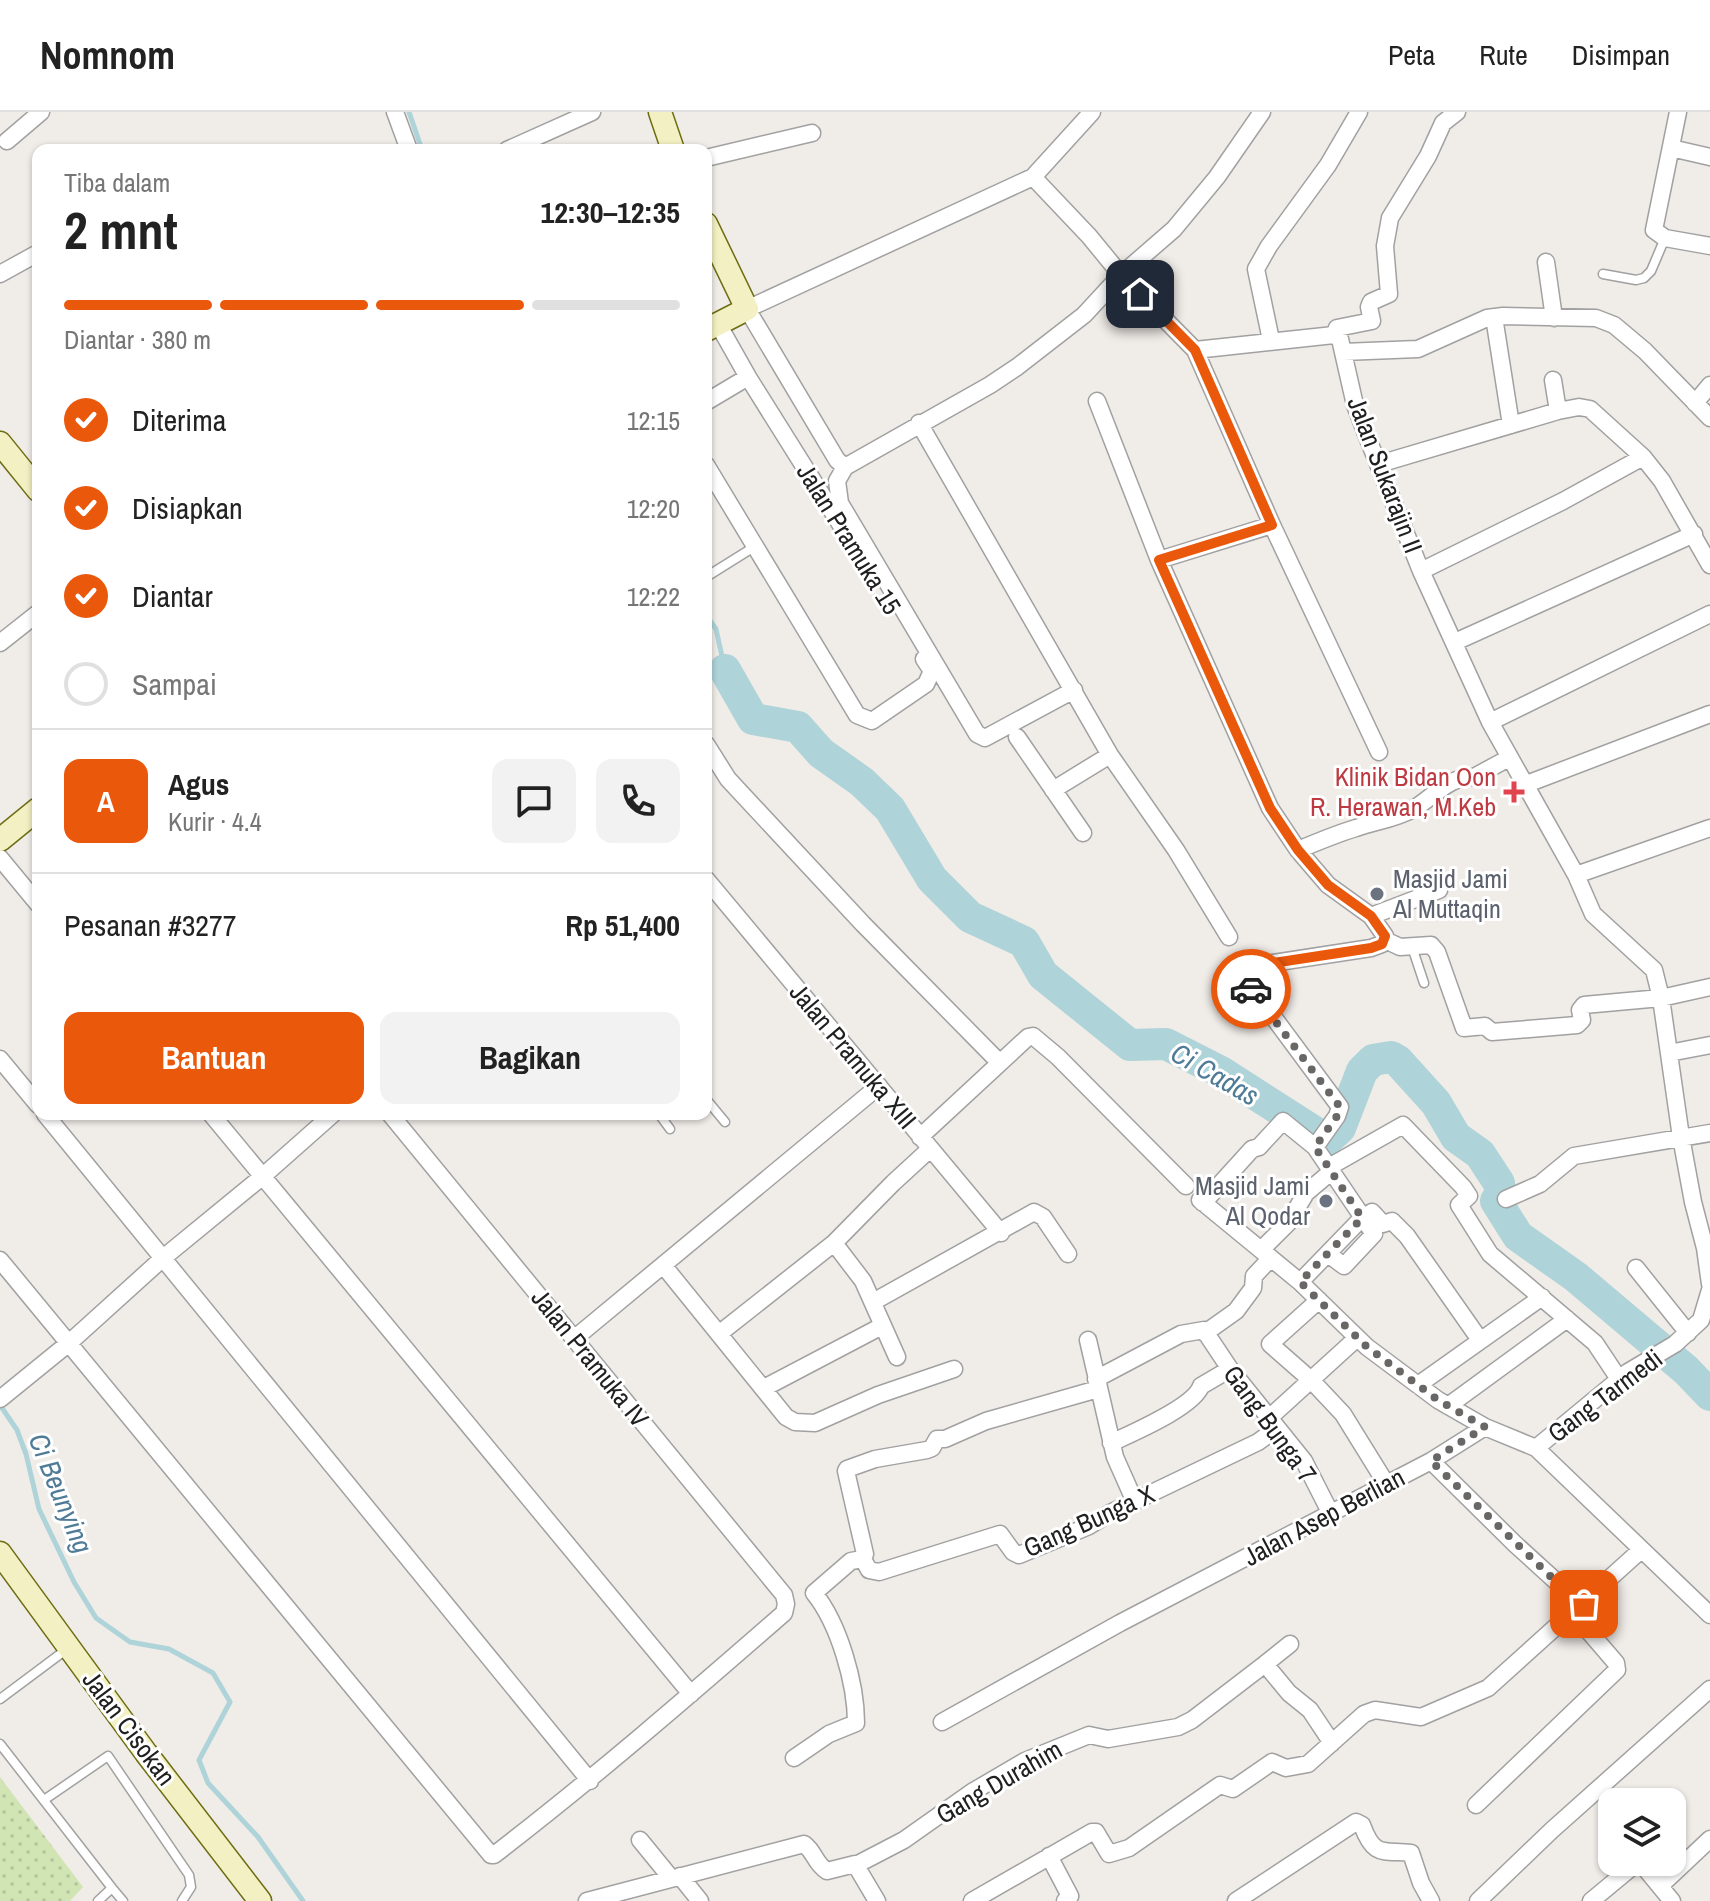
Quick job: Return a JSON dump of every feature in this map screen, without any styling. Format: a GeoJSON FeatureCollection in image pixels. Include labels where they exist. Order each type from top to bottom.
{"type":"FeatureCollection","features":[{"type":"Feature","properties":{"kind":"street"},"geometry":{"type":"LineString","coordinates":[[7,141],[41,112]]}},
{"type":"Feature","properties":{"kind":"street"},"geometry":{"type":"LineString","coordinates":[[395,112],[407,144]]}},
{"type":"Feature","properties":{"kind":"street"},"geometry":{"type":"LineString","coordinates":[[520,144],[592,112]]}},
{"type":"Feature","properties":{"kind":"street"},"geometry":{"type":"LineString","coordinates":[[660,112],[671,144]]}},
{"type":"Feature","properties":{"kind":"street"},"geometry":{"type":"LineString","coordinates":[[712,327],[1033,177],[1092,112]]}},
{"type":"Feature","properties":{"kind":"street"},"geometry":{"type":"LineString","coordinates":[[1074,690],[985,738],[977,734],[840,503],[837,481],[845,467],[1017,367],[1084,315],[1121,275],[1174,229],[1217,177],[1262,112]]}},
{"type":"Feature","properties":{"kind":"street"},"geometry":{"type":"LineString","coordinates":[[1271,340],[1256,269],[1269,246],[1328,165],[1359,112]]}},
{"type":"Feature","properties":{"kind":"street"},"geometry":{"type":"LineString","coordinates":[[1195,350],[1334,335],[1342,325],[1372,321],[1371,302],[1389,294],[1385,246],[1390,218],[1428,156],[1443,123],[1457,112]]}},
{"type":"Feature","properties":{"kind":"street"},"geometry":{"type":"LineString","coordinates":[[1678,112],[1654,230],[1665,238],[1710,246]]}},
{"type":"Feature","properties":{"kind":"street"},"geometry":{"type":"LineString","coordinates":[[712,157],[812,133]]}},
{"type":"Feature","properties":{"kind":"street"},"geometry":{"type":"LineString","coordinates":[[1671,148],[1710,157]]}},
{"type":"Feature","properties":{"kind":"street"},"geometry":{"type":"LineString","coordinates":[[1033,177],[1121,275],[1195,350],[1272,525],[1379,752]]}},
{"type":"Feature","properties":{"kind":"street"},"geometry":{"type":"LineString","coordinates":[[712,236],[747,309],[837,460],[845,467]]}},
{"type":"Feature","properties":{"kind":"street"},"geometry":{"type":"LineString","coordinates":[[0,274],[32,262]]}},
{"type":"Feature","properties":{"kind":"street"},"geometry":{"type":"LineString","coordinates":[[1546,262],[1554,318]]}},
{"type":"Feature","properties":{"kind":"street"},"geometry":{"type":"LineString","coordinates":[[1494,317],[1511,425]]}},
{"type":"Feature","properties":{"kind":"street"},"geometry":{"type":"LineString","coordinates":[[1343,352],[1418,349],[1494,317],[1596,318],[1614,325],[1645,351],[1710,418]]}},
{"type":"Feature","properties":{"kind":"street","name":"Jalan Pramuka 15"},"geometry":{"type":"LineString","coordinates":[[712,327],[748,377],[932,671],[926,684],[872,721],[857,715],[754,547]]}},
{"type":"Feature","properties":{"kind":"street","name":"Jalan Sukarajin II"},"geometry":{"type":"LineString","coordinates":[[1334,335],[1340,339],[1355,405],[1421,571],[1490,722],[1576,875],[1593,914],[1654,970],[1693,1202],[1708,1247],[1710,1284]]}},
{"type":"Feature","properties":{"kind":"street"},"geometry":{"type":"LineString","coordinates":[[712,398],[748,377]]}},
{"type":"Feature","properties":{"kind":"street"},"geometry":{"type":"LineString","coordinates":[[1553,380],[1558,411]]}},
{"type":"Feature","properties":{"kind":"street"},"geometry":{"type":"LineString","coordinates":[[1695,403],[1710,385]]}},
{"type":"Feature","properties":{"kind":"street"},"geometry":{"type":"LineString","coordinates":[[1097,401],[1159,560],[1270,808],[1298,850],[1328,885],[1371,916],[1385,940],[1400,947],[1431,945],[1437,952],[1464,1028],[1485,1026],[1492,1032],[1577,1025],[1582,1020],[1580,1010],[1584,1005],[1661,998],[1710,987]]}},
{"type":"Feature","properties":{"kind":"street"},"geometry":{"type":"LineString","coordinates":[[1379,464],[1558,411],[1579,407],[1590,409],[1643,457],[1662,481],[1710,565]]}},
{"type":"Feature","properties":{"kind":"street"},"geometry":{"type":"LineString","coordinates":[[919,423],[1110,755],[1188,868],[1229,937]]}},
{"type":"Feature","properties":{"kind":"street"},"geometry":{"type":"LineString","coordinates":[[0,443],[32,483]]}},
{"type":"Feature","properties":{"kind":"street"},"geometry":{"type":"LineString","coordinates":[[1421,571],[1553,506],[1643,457]]}},
{"type":"Feature","properties":{"kind":"street"},"geometry":{"type":"LineString","coordinates":[[712,475],[754,547]]}},
{"type":"Feature","properties":{"kind":"street"},"geometry":{"type":"LineString","coordinates":[[1159,560],[1272,525]]}},
{"type":"Feature","properties":{"kind":"street"},"geometry":{"type":"LineString","coordinates":[[1455,642],[1694,534]]}},
{"type":"Feature","properties":{"kind":"street"},"geometry":{"type":"LineString","coordinates":[[1490,722],[1710,614]]}},
{"type":"Feature","properties":{"kind":"street"},"geometry":{"type":"LineString","coordinates":[[0,643],[32,618]]}},
{"type":"Feature","properties":{"kind":"street"},"geometry":{"type":"LineString","coordinates":[[1524,785],[1710,714]]}},
{"type":"Feature","properties":{"kind":"street"},"geometry":{"type":"LineString","coordinates":[[1017,737],[1083,833]]}},
{"type":"Feature","properties":{"kind":"street"},"geometry":{"type":"LineString","coordinates":[[712,754],[728,779],[1000,1063]]}},
{"type":"Feature","properties":{"kind":"street"},"geometry":{"type":"LineString","coordinates":[[1053,790],[1110,755]]}},
{"type":"Feature","properties":{"kind":"street"},"geometry":{"type":"LineString","coordinates":[[1298,850],[1353,828],[1401,815],[1417,807],[1439,789],[1468,776],[1474,777],[1509,758]]}},
{"type":"Feature","properties":{"kind":"street"},"geometry":{"type":"LineString","coordinates":[[0,840],[32,814]]}},
{"type":"Feature","properties":{"kind":"street"},"geometry":{"type":"LineString","coordinates":[[1576,875],[1710,828]]}},
{"type":"Feature","properties":{"kind":"street"},"geometry":{"type":"LineString","coordinates":[[0,858],[32,897]]}},
{"type":"Feature","properties":{"kind":"street","name":"Jalan Pramuka XIII"},"geometry":{"type":"LineString","coordinates":[[712,886],[1001,1233]]}},
{"type":"Feature","properties":{"kind":"street"},"geometry":{"type":"LineString","coordinates":[[1371,916],[1439,890]]}},
{"type":"Feature","properties":{"kind":"street"},"geometry":{"type":"LineString","coordinates":[[1320,1140],[1340,1107],[1271,1017],[1243,976],[1243,971],[1247,967],[1371,948],[1385,940]]}},
{"type":"Feature","properties":{"kind":"street"},"geometry":{"type":"LineString","coordinates":[[720,1333],[834,1243],[893,1183],[925,1143],[1000,1063],[1028,1037],[1037,1037],[1186,1186]]}},
{"type":"Feature","properties":{"kind":"street"},"geometry":{"type":"LineString","coordinates":[[1669,1053],[1710,1045]]}},
{"type":"Feature","properties":{"kind":"street"},"geometry":{"type":"LineString","coordinates":[[0,1059],[32,1098]]}},
{"type":"Feature","properties":{"kind":"street"},"geometry":{"type":"LineString","coordinates":[[575,1338],[879,1086]]}},
{"type":"Feature","properties":{"kind":"street"},"geometry":{"type":"LineString","coordinates":[[50,1120],[590,1781]]}},
{"type":"Feature","properties":{"kind":"street"},"geometry":{"type":"LineString","coordinates":[[0,1260],[491,1855],[590,1781],[691,1694],[216,1120]]}},
{"type":"Feature","properties":{"kind":"street"},"geometry":{"type":"LineString","coordinates":[[4,1396],[326,1120]]}},
{"type":"Feature","properties":{"kind":"street","name":"Jalan Pramuka IV"},"geometry":{"type":"LineString","coordinates":[[395,1120],[784,1595],[784,1613],[691,1694]]}},
{"type":"Feature","properties":{"kind":"street"},"geometry":{"type":"LineString","coordinates":[[1362,1218],[1331,1169],[1320,1140],[1283,1121],[1202,1201],[1300,1282],[1357,1338],[1418,1385],[1485,1427],[1536,1448],[1710,1615]]}},
{"type":"Feature","properties":{"kind":"street"},"geometry":{"type":"LineString","coordinates":[[794,1758],[829,1734],[856,1723],[856,1702],[838,1639],[823,1603],[814,1593],[851,1561],[863,1559],[865,1554],[847,1469],[875,1459],[931,1449],[937,1439],[943,1440],[984,1421],[1097,1384],[1181,1334],[1200,1330],[1206,1334],[1236,1311],[1253,1288],[1254,1276],[1266,1254],[1306,1193],[1331,1169],[1403,1125],[1463,1187],[1469,1196],[1459,1205],[1490,1254],[1595,1343],[1619,1379]]}},
{"type":"Feature","properties":{"kind":"street"},"geometry":{"type":"LineString","coordinates":[[1506,1199],[1540,1184],[1574,1156],[1710,1133]]}},
{"type":"Feature","properties":{"kind":"street"},"geometry":{"type":"LineString","coordinates":[[873,1302],[1034,1212],[1039,1213],[1068,1254]]}},
{"type":"Feature","properties":{"kind":"street"},"geometry":{"type":"LineString","coordinates":[[1300,1282],[1362,1218],[1372,1212],[1383,1224],[1392,1221],[1407,1236],[1480,1340]]}},
{"type":"Feature","properties":{"kind":"street"},"geometry":{"type":"LineString","coordinates":[[834,1243],[863,1281],[897,1357]]}},
{"type":"Feature","properties":{"kind":"street"},"geometry":{"type":"LineString","coordinates":[[663,1265],[786,1417],[795,1422],[815,1423],[878,1395],[954,1369]]}},
{"type":"Feature","properties":{"kind":"street"},"geometry":{"type":"LineString","coordinates":[[1636,1268],[1681,1339]]}},
{"type":"Feature","properties":{"kind":"street"},"geometry":{"type":"LineString","coordinates":[[1706,1324],[1710,1290]]}},
{"type":"Feature","properties":{"kind":"street"},"geometry":{"type":"LineString","coordinates":[[1418,1385],[1542,1297]]}},
{"type":"Feature","properties":{"kind":"street"},"geometry":{"type":"LineString","coordinates":[[1319,1300],[1270,1344],[1311,1380],[1356,1430],[1387,1485]]}},
{"type":"Feature","properties":{"kind":"street"},"geometry":{"type":"LineString","coordinates":[[1448,1406],[1567,1319]]}},
{"type":"Feature","properties":{"kind":"street","name":"Gang Tarmedi"},"geometry":{"type":"LineString","coordinates":[[1536,1448],[1619,1379],[1706,1324]]}},
{"type":"Feature","properties":{"kind":"street"},"geometry":{"type":"LineString","coordinates":[[764,1388],[882,1326]]}},
{"type":"Feature","properties":{"kind":"street","name":"Gang Bunga 7"},"geometry":{"type":"LineString","coordinates":[[1206,1334],[1272,1424],[1304,1461],[1331,1514]]}},
{"type":"Feature","properties":{"kind":"street","name":"Gang Bunga X"},"geometry":{"type":"LineString","coordinates":[[863,1559],[869,1570],[879,1572],[1000,1534],[1013,1552],[1019,1555],[1043,1547],[1258,1442],[1311,1380],[1357,1338]]}},
{"type":"Feature","properties":{"kind":"street"},"geometry":{"type":"LineString","coordinates":[[1088,1340],[1111,1443],[1135,1502]]}},
{"type":"Feature","properties":{"kind":"street"},"geometry":{"type":"LineString","coordinates":[[1111,1443],[1178,1408],[1199,1392],[1200,1386],[1230,1369]]}},
{"type":"Feature","properties":{"kind":"street","name":"Jalan Asep Berlian"},"geometry":{"type":"LineString","coordinates":[[942,1722],[1120,1623],[1387,1485],[1485,1427]]}},
{"type":"Feature","properties":{"kind":"street"},"geometry":{"type":"LineString","coordinates":[[1431,1461],[1578,1609],[1616,1663],[1617,1670],[1476,1805]]}},
{"type":"Feature","properties":{"kind":"street"},"geometry":{"type":"LineString","coordinates":[[972,1901],[1096,1832],[1105,1851],[1116,1853],[1129,1848],[1211,1789],[1220,1785],[1233,1789],[1272,1762],[1286,1768],[1308,1764],[1364,1714],[1375,1710],[1421,1717],[1432,1715],[1467,1695],[1488,1688],[1641,1550]]}},
{"type":"Feature","properties":{"kind":"street","name":"Jalan Cisokan"},"geometry":{"type":"LineString","coordinates":[[0,1553],[260,1901]]}},
{"type":"Feature","properties":{"kind":"street","name":"Gang Durahim"},"geometry":{"type":"LineString","coordinates":[[860,1872],[972,1792],[1025,1761],[1089,1735],[1108,1739],[1178,1727],[1192,1720],[1290,1644]]}},
{"type":"Feature","properties":{"kind":"street"},"geometry":{"type":"LineString","coordinates":[[1265,1664],[1289,1693],[1310,1710],[1332,1743]]}},
{"type":"Feature","properties":{"kind":"street"},"geometry":{"type":"LineString","coordinates":[[1601,1788],[1710,1689]]}},
{"type":"Feature","properties":{"kind":"street"},"geometry":{"type":"LineString","coordinates":[[1478,1901],[1598,1791]]}},
{"type":"Feature","properties":{"kind":"street"},"geometry":{"type":"LineString","coordinates":[[1236,1901],[1356,1822],[1362,1825],[1368,1841],[1384,1853],[1411,1853],[1423,1900]]}},
{"type":"Feature","properties":{"kind":"street"},"geometry":{"type":"LineString","coordinates":[[1660,1886],[1710,1839]]}},
{"type":"Feature","properties":{"kind":"street"},"geometry":{"type":"LineString","coordinates":[[640,1840],[700,1901]]}},
{"type":"Feature","properties":{"kind":"street"},"geometry":{"type":"LineString","coordinates":[[587,1901],[804,1844],[817,1865],[827,1871],[853,1864],[877,1901]]}},
{"type":"Feature","properties":{"kind":"street"},"geometry":{"type":"LineString","coordinates":[[1049,1856],[1070,1896],[1065,1901]]}},
{"type":"Feature","properties":{"kind":"street"},"geometry":{"type":"LineString","coordinates":[[1591,1901],[1622,1876]]}},
{"type":"Feature","properties":{"kind":"street"},"geometry":{"type":"LineString","coordinates":[[1651,1876],[1672,1901]]}},
{"type":"Feature","properties":{"kind":"lane"},"geometry":{"type":"LineString","coordinates":[[1603,274],[1636,280],[1644,278],[1651,271],[1665,238]]}},
{"type":"Feature","properties":{"kind":"lane"},"geometry":{"type":"LineString","coordinates":[[712,573],[754,547]]}},
{"type":"Feature","properties":{"kind":"lane"},"geometry":{"type":"LineString","coordinates":[[1412,947],[1424,983]]}},
{"type":"Feature","properties":{"kind":"lane"},"geometry":{"type":"LineString","coordinates":[[712,1106],[725,1122]]}},
{"type":"Feature","properties":{"kind":"lane"},"geometry":{"type":"LineString","coordinates":[[663,1120],[670,1129]]}},
{"type":"Feature","properties":{"kind":"lane"},"geometry":{"type":"LineString","coordinates":[[0,1699],[69,1648]]}},
{"type":"Feature","properties":{"kind":"lane"},"geometry":{"type":"LineString","coordinates":[[0,1744],[123,1901]]}},
{"type":"Feature","properties":{"kind":"lane"},"geometry":{"type":"LineString","coordinates":[[44,1800],[108,1756],[189,1875],[191,1887],[182,1901]]}},
{"type":"Feature","properties":{"kind":"lane"},"geometry":{"type":"LineString","coordinates":[[98,1901],[112,1888]]}},
{"type":"Feature","properties":{"kind":"green space"},"geometry":{"type":"Polygon","coordinates":[[[0,1777],[83,1887],[70,1901],[0,1901],[0,1777]]]}},
{"type":"Feature","properties":{"kind":"waterway","name":"Ci Cadas"},"geometry":{"type":"LineString","coordinates":[[409,112],[420,144]]}},
{"type":"Feature","properties":{"kind":"waterway","name":"Ci Cadas"},"geometry":{"type":"LineString","coordinates":[[712,623],[725,670]]}},
{"type":"Feature","properties":{"kind":"waterway","name":"Ci Cadas"},"geometry":{"type":"LineString","coordinates":[[725,670],[753,719],[798,727],[821,753],[862,782],[890,809],[932,879],[970,917],[1024,942],[1043,975],[1130,1045],[1166,1044],[1221,1072],[1327,1140],[1340,1128],[1362,1071],[1373,1060],[1391,1057],[1398,1061],[1436,1103],[1456,1137],[1480,1154],[1499,1183],[1501,1197],[1496,1201],[1518,1236],[1576,1277],[1686,1370],[1710,1395]]}},
{"type":"Feature","properties":{"kind":"waterway","name":"Ci Beunying"},"geometry":{"type":"LineString","coordinates":[[0,1405],[17,1430],[39,1509],[74,1582],[96,1618],[130,1642],[169,1649],[213,1673],[230,1702],[199,1760],[208,1783],[258,1837],[303,1901]]}},
{"type":"Feature","properties":{"kind":"way so far"},"geometry":{"type":"LineString","coordinates":[[1251,989],[1340,1107],[1315,1147],[1362,1218],[1300,1282],[1367,1347],[1438,1400],[1485,1427],[1431,1461],[1579,1604],[1584,1604]]}},
{"type":"Feature","properties":{"kind":"place","name":"Klinik Bidan Oon R. Herawan, M.Keb"},"geometry":{"type":"Point","coordinates":[1514,792]}},
{"type":"Feature","properties":{"kind":"place","name":"Masjid Jami Al Muttaqin"},"geometry":{"type":"Point","coordinates":[1377,894]}},
{"type":"Feature","properties":{"kind":"place","name":"Masjid Jami Al Qodar"},"geometry":{"type":"Point","coordinates":[1326,1201]}},
{"type":"Feature","properties":{"kind":"route"},"geometry":{"type":"LineString","coordinates":[[1140,294],[1195,350],[1272,525],[1159,560],[1270,808],[1298,850],[1328,885],[1371,916],[1385,936],[1382,944],[1371,948],[1247,967],[1243,976],[1251,989]]}}]}
